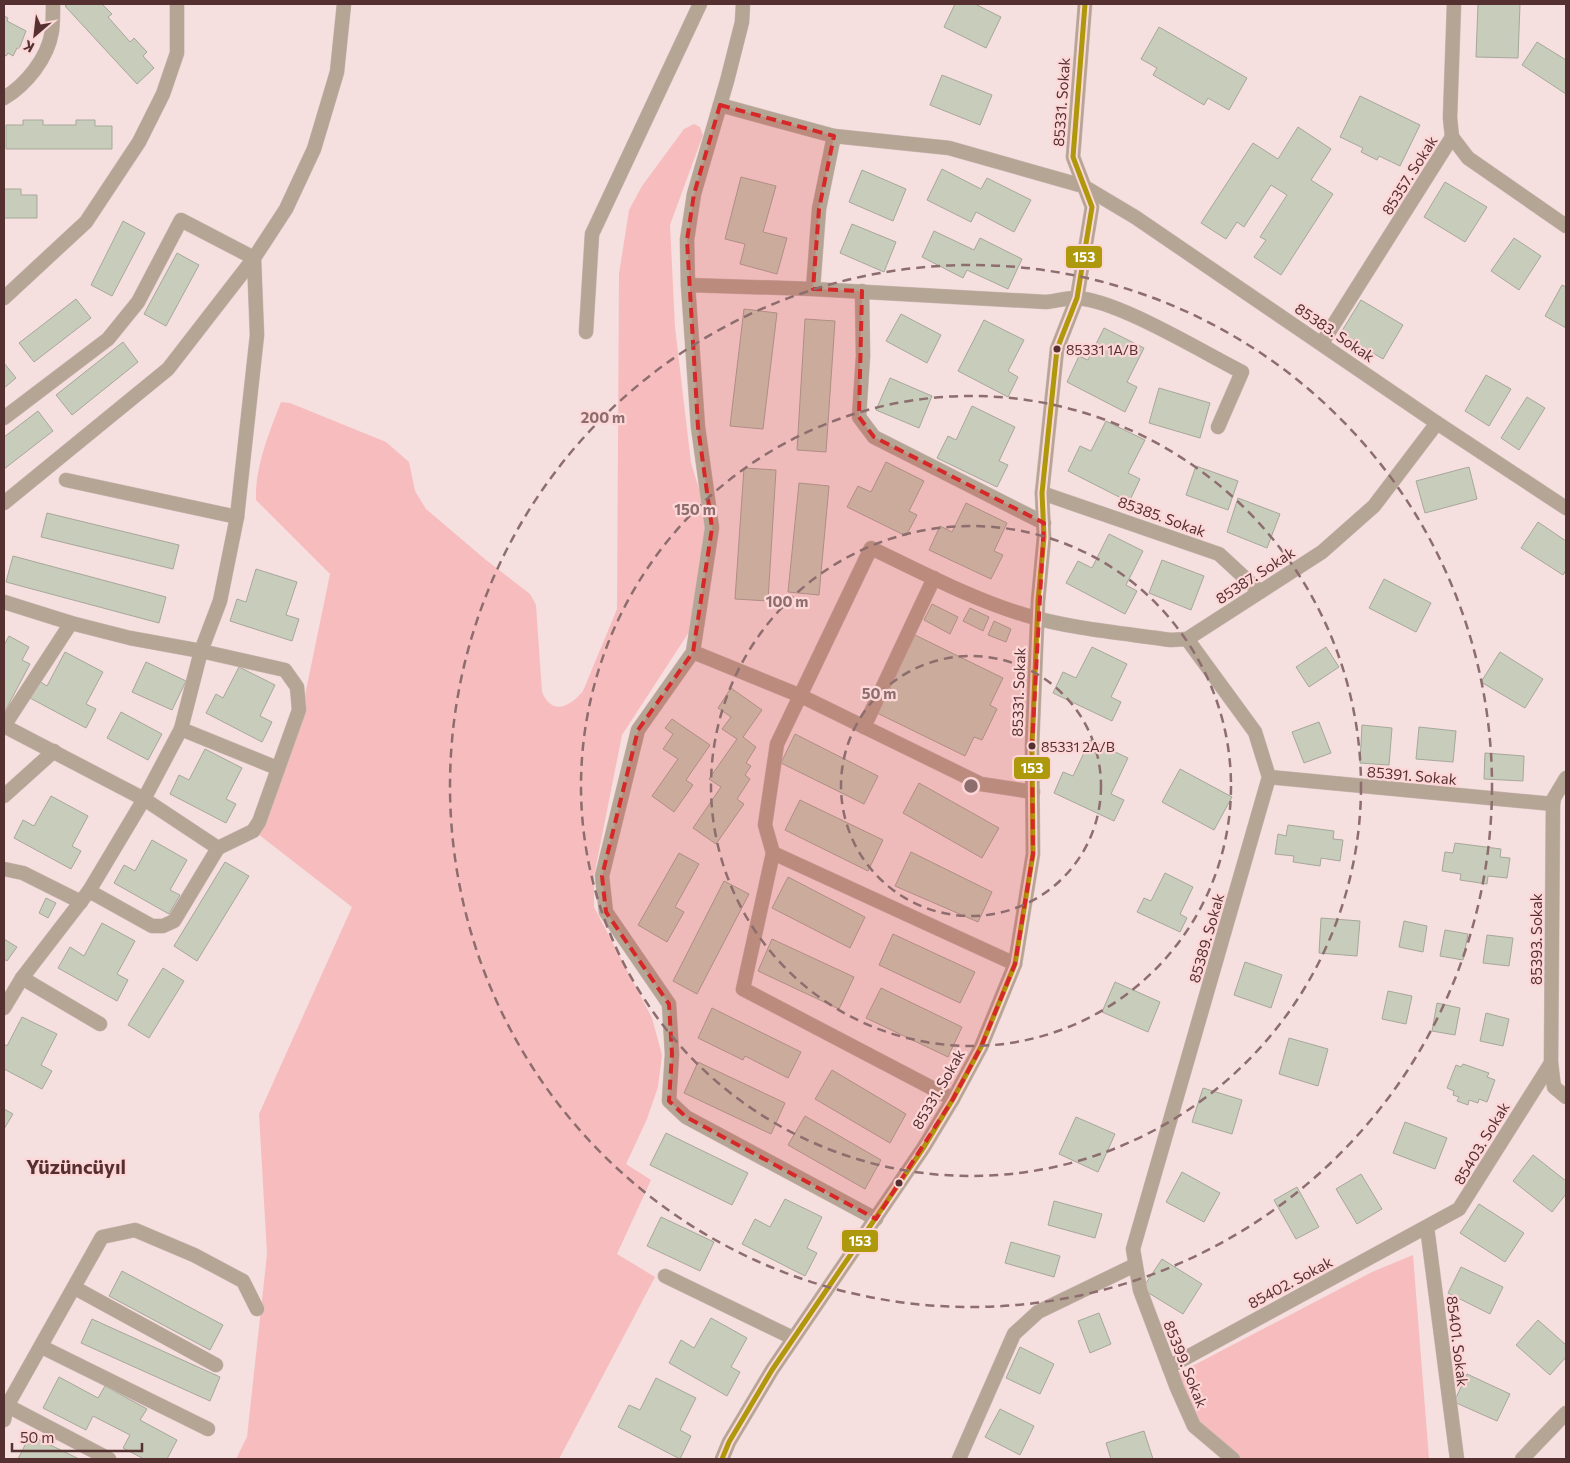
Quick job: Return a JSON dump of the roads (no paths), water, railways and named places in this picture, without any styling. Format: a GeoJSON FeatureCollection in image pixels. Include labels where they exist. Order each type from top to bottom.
{"type":"FeatureCollection","features":[{"type":"Feature","properties":{"kind":"street"},"geometry":{"type":"LineString","coordinates":[[4,98],[12,94],[38,67],[52,33],[53,4]]}},
{"type":"Feature","properties":{"kind":"street"},"geometry":{"type":"LineString","coordinates":[[4,298],[86,222],[139,142],[163,94],[177,53],[177,4]]}},
{"type":"Feature","properties":{"kind":"street"},"geometry":{"type":"LineString","coordinates":[[4,503],[168,369],[254,258],[286,209],[314,149],[337,72],[344,4]]}},
{"type":"Feature","properties":{"kind":"street"},"geometry":{"type":"LineString","coordinates":[[586,332],[592,234],[700,4]]}},
{"type":"Feature","properties":{"kind":"street"},"geometry":{"type":"LineString","coordinates":[[743,4],[742,22],[694,194],[687,240],[688,285],[698,427],[712,528],[694,652],[638,730],[602,876],[606,912],[669,1004],[672,1054],[669,1101],[686,1117],[876,1218]]}},
{"type":"Feature","properties":{"kind":"street","name":"85331. Sokak"},"geometry":{"type":"LineString","coordinates":[[722,1459],[729,1442],[793,1338],[876,1218],[953,1099],[981,1047],[1015,964],[1033,854],[1032,746],[1044,523],[1042,492],[1057,349],[1077,298],[1092,207],[1073,158],[1085,4]]}},
{"type":"Feature","properties":{"kind":"street","name":"85357. Sokak"},"geometry":{"type":"LineString","coordinates":[[1322,343],[1452,137],[1450,118],[1454,4]]}},
{"type":"Feature","properties":{"kind":"street","name":"85383. Sokak"},"geometry":{"type":"LineString","coordinates":[[720,105],[834,136],[949,148],[1083,186],[1135,216],[1437,423],[1566,508]]}},
{"type":"Feature","properties":{"kind":"street"},"geometry":{"type":"LineString","coordinates":[[813,289],[819,209],[834,136]]}},
{"type":"Feature","properties":{"kind":"street"},"geometry":{"type":"LineString","coordinates":[[1452,137],[1468,158],[1566,226]]}},
{"type":"Feature","properties":{"kind":"street"},"geometry":{"type":"LineString","coordinates":[[4,418],[108,338],[138,302],[181,220],[254,258]]}},
{"type":"Feature","properties":{"kind":"street"},"geometry":{"type":"LineString","coordinates":[[4,1008],[22,978],[85,897],[144,799],[181,729],[201,650],[220,601],[237,517],[257,336],[254,258]]}},
{"type":"Feature","properties":{"kind":"street"},"geometry":{"type":"LineString","coordinates":[[688,285],[813,289],[1046,302],[1077,298],[1102,304],[1132,316],[1242,372],[1218,427]]}},
{"type":"Feature","properties":{"kind":"street"},"geometry":{"type":"LineString","coordinates":[[862,292],[863,356],[859,417],[874,437],[1044,523]]}},
{"type":"Feature","properties":{"kind":"street","name":"85387. Sokak"},"geometry":{"type":"LineString","coordinates":[[1187,639],[1322,552],[1374,506],[1437,423]]}},
{"type":"Feature","properties":{"kind":"street"},"geometry":{"type":"LineString","coordinates":[[66,480],[237,517]]}},
{"type":"Feature","properties":{"kind":"street","name":"85385. Sokak"},"geometry":{"type":"LineString","coordinates":[[1042,492],[1219,554],[1259,591]]}},
{"type":"Feature","properties":{"kind":"street"},"geometry":{"type":"LineString","coordinates":[[953,1099],[743,989],[772,853],[765,825],[777,744],[871,548],[934,578],[1038,618],[1171,640],[1187,639],[1255,732],[1269,777]]}},
{"type":"Feature","properties":{"kind":"street"},"geometry":{"type":"LineString","coordinates":[[864,727],[934,578]]}},
{"type":"Feature","properties":{"kind":"street"},"geometry":{"type":"LineString","coordinates":[[4,602],[71,623],[130,638],[201,650],[285,670],[297,687],[299,710],[259,822],[254,831],[218,848],[174,921],[163,926],[152,926],[23,873],[4,869]]}},
{"type":"Feature","properties":{"kind":"street"},"geometry":{"type":"LineString","coordinates":[[71,623],[4,726],[144,799],[218,848]]}},
{"type":"Feature","properties":{"kind":"street"},"geometry":{"type":"LineString","coordinates":[[694,652],[801,696],[980,784],[1033,792]]}},
{"type":"Feature","properties":{"kind":"street"},"geometry":{"type":"LineString","coordinates":[[181,729],[277,768]]}},
{"type":"Feature","properties":{"kind":"street"},"geometry":{"type":"LineString","coordinates":[[4,796],[54,752]]}},
{"type":"Feature","properties":{"kind":"street","name":"85391. Sokak"},"geometry":{"type":"LineString","coordinates":[[1269,777],[1553,804]]}},
{"type":"Feature","properties":{"kind":"street","name":"85389. Sokak"},"geometry":{"type":"LineString","coordinates":[[1135,1265],[1133,1245],[1269,777]]}},
{"type":"Feature","properties":{"kind":"street","name":"85393. Sokak"},"geometry":{"type":"LineString","coordinates":[[1566,778],[1554,798],[1553,804],[1551,1063],[1554,1087],[1566,1097]]}},
{"type":"Feature","properties":{"kind":"street"},"geometry":{"type":"LineString","coordinates":[[772,853],[1015,964]]}},
{"type":"Feature","properties":{"kind":"street"},"geometry":{"type":"LineString","coordinates":[[22,978],[100,1024]]}},
{"type":"Feature","properties":{"kind":"street","name":"85403. Sokak"},"geometry":{"type":"LineString","coordinates":[[1427,1227],[1460,1209],[1551,1063]]}},
{"type":"Feature","properties":{"kind":"street","name":"85402. Sokak"},"geometry":{"type":"LineString","coordinates":[[1169,1366],[1427,1227]]}},
{"type":"Feature","properties":{"kind":"street","name":"85401. Sokak"},"geometry":{"type":"LineString","coordinates":[[1427,1227],[1457,1459]]}},
{"type":"Feature","properties":{"kind":"street"},"geometry":{"type":"LineString","coordinates":[[109,1459],[5,1410],[102,1237],[135,1230],[194,1256],[243,1281],[257,1309]]}},
{"type":"Feature","properties":{"kind":"street"},"geometry":{"type":"LineString","coordinates":[[960,1459],[1014,1334],[1038,1312],[1135,1265]]}},
{"type":"Feature","properties":{"kind":"street","name":"85399. Sokak"},"geometry":{"type":"LineString","coordinates":[[1135,1265],[1140,1290],[1194,1426],[1233,1459]]}},
{"type":"Feature","properties":{"kind":"street"},"geometry":{"type":"LineString","coordinates":[[665,1276],[793,1338]]}},
{"type":"Feature","properties":{"kind":"street"},"geometry":{"type":"LineString","coordinates":[[75,1288],[216,1365]]}},
{"type":"Feature","properties":{"kind":"street"},"geometry":{"type":"LineString","coordinates":[[42,1347],[208,1429]]}},
{"type":"Feature","properties":{"kind":"street"},"geometry":{"type":"LineString","coordinates":[[1522,1459],[1565,1418]]}},
{"type":"Feature","properties":{"kind":"place","name":"85331 1A/B"},"geometry":{"type":"Point","coordinates":[1057,349]}},
{"type":"Feature","properties":{"kind":"place","name":"85331 2A/B"},"geometry":{"type":"Point","coordinates":[1032,746]}},
{"type":"Feature","properties":{"kind":"district","name":"Yüzüncüyıl"},"geometry":{"type":"Point","coordinates":[76,1166]}}]}
